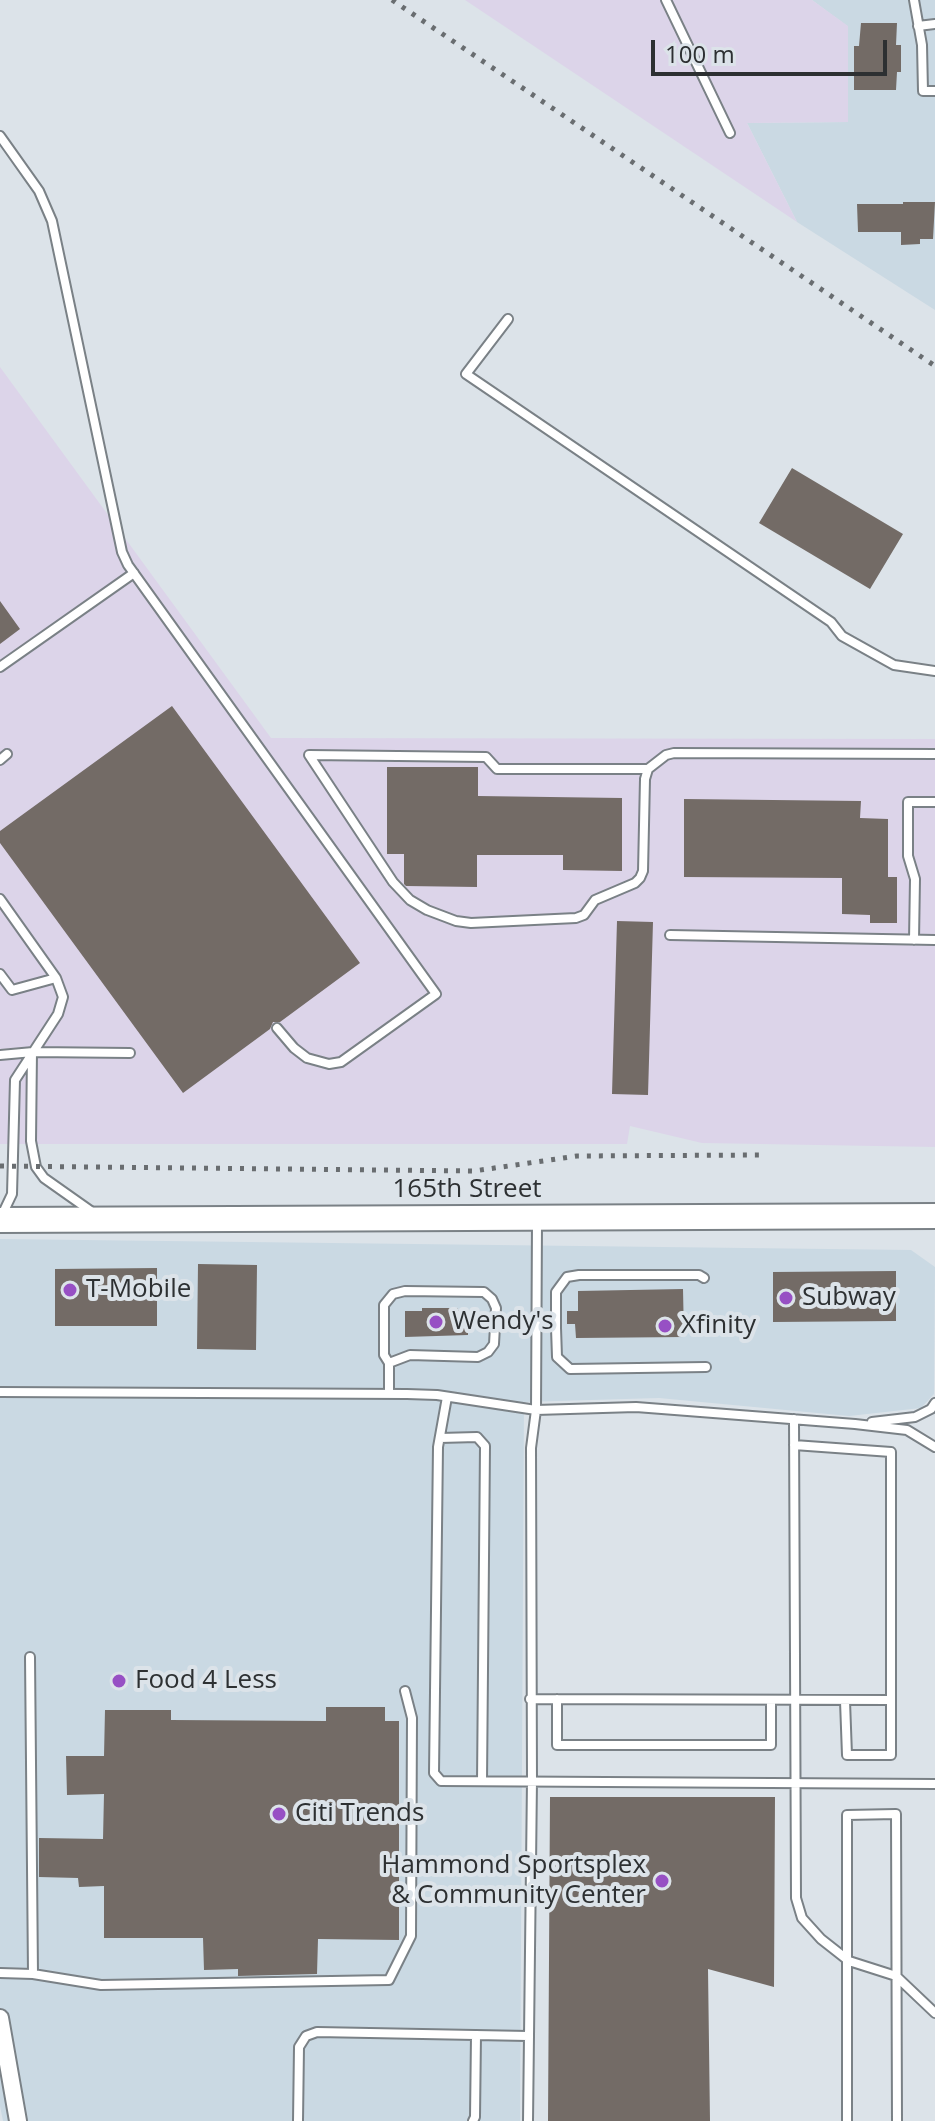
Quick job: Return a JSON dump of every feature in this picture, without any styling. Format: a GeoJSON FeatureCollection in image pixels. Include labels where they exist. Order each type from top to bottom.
{"type":"FeatureCollection","features":[{"type":"Feature","properties":{"kind":"main road","name":"165th Street"},"geometry":{"type":"LineString","coordinates":[[0,1219],[935,1216]]}},
{"type":"Feature","properties":{"kind":"street"},"geometry":{"type":"LineString","coordinates":[[1,2028],[18,2121]]}},
{"type":"Feature","properties":{"kind":"lane"},"geometry":{"type":"LineString","coordinates":[[666,0],[730,133]]}},
{"type":"Feature","properties":{"kind":"lane"},"geometry":{"type":"LineString","coordinates":[[914,0],[922,45],[923,91],[935,91]]}},
{"type":"Feature","properties":{"kind":"lane"},"geometry":{"type":"LineString","coordinates":[[918,26],[935,24]]}},
{"type":"Feature","properties":{"kind":"lane"},"geometry":{"type":"LineString","coordinates":[[0,136],[47,206],[122,552],[436,994],[341,1062],[329,1064],[307,1058],[277,1028]]}},
{"type":"Feature","properties":{"kind":"lane"},"geometry":{"type":"LineString","coordinates":[[508,319],[466,374],[831,622],[842,636],[894,665],[935,671]]}},
{"type":"Feature","properties":{"kind":"lane"},"geometry":{"type":"LineString","coordinates":[[0,667],[134,573]]}},
{"type":"Feature","properties":{"kind":"lane"},"geometry":{"type":"LineString","coordinates":[[648,769],[497,769],[486,757],[309,755],[393,882],[410,900],[456,921],[471,923],[576,918],[584,915],[595,900],[635,883],[643,871],[645,779],[648,769],[657,760],[674,753],[935,754]]}},
{"type":"Feature","properties":{"kind":"lane"},"geometry":{"type":"LineString","coordinates":[[914,940],[915,879],[908,856],[908,802],[935,802]]}},
{"type":"Feature","properties":{"kind":"lane"},"geometry":{"type":"LineString","coordinates":[[0,899],[56,978],[63,997],[62,1006],[15,1080],[12,1194],[0,1219]]}},
{"type":"Feature","properties":{"kind":"lane"},"geometry":{"type":"LineString","coordinates":[[670,935],[935,940]]}},
{"type":"Feature","properties":{"kind":"lane"},"geometry":{"type":"LineString","coordinates":[[0,974],[12,990],[56,978]]}},
{"type":"Feature","properties":{"kind":"lane"},"geometry":{"type":"LineString","coordinates":[[33,1052],[31,1141],[36,1167],[44,1178],[103,1219]]}},
{"type":"Feature","properties":{"kind":"lane"},"geometry":{"type":"LineString","coordinates":[[0,1055],[33,1052],[130,1053]]}},
{"type":"Feature","properties":{"kind":"lane"},"geometry":{"type":"LineString","coordinates":[[528,2121],[532,1780],[531,1448],[536,1410],[538,1218]]}},
{"type":"Feature","properties":{"kind":"lane"},"geometry":{"type":"LineString","coordinates":[[704,1278],[699,1275],[567,1277],[556,1292],[557,1357],[570,1369],[706,1367]]}},
{"type":"Feature","properties":{"kind":"lane"},"geometry":{"type":"LineString","coordinates":[[389,1363],[410,1355],[478,1357],[488,1352],[494,1344],[496,1308],[492,1299],[484,1292],[405,1291],[393,1294],[384,1305],[384,1355],[389,1363],[389,1393]]}},
{"type":"Feature","properties":{"kind":"lane"},"geometry":{"type":"LineString","coordinates":[[0,1392],[389,1393],[447,1397],[536,1410],[636,1407],[907,1430],[935,1447]]}},
{"type":"Feature","properties":{"kind":"lane"},"geometry":{"type":"LineString","coordinates":[[447,1397],[440,1438],[434,1773],[441,1781],[935,1784]]}},
{"type":"Feature","properties":{"kind":"lane"},"geometry":{"type":"LineString","coordinates":[[855,1424],[915,1417],[931,1409],[935,1403]]}},
{"type":"Feature","properties":{"kind":"lane"},"geometry":{"type":"LineString","coordinates":[[794,1419],[796,1898],[802,1918],[821,1939],[849,1961],[896,1976],[935,2013]]}},
{"type":"Feature","properties":{"kind":"lane"},"geometry":{"type":"LineString","coordinates":[[440,1438],[477,1437],[485,1446],[482,1781]]}},
{"type":"Feature","properties":{"kind":"lane"},"geometry":{"type":"LineString","coordinates":[[794,1445],[891,1452],[891,1755],[847,1755],[845,1701]]}},
{"type":"Feature","properties":{"kind":"lane"},"geometry":{"type":"LineString","coordinates":[[30,1657],[33,1974]]}},
{"type":"Feature","properties":{"kind":"lane"},"geometry":{"type":"LineString","coordinates":[[0,1973],[33,1974],[101,1985],[389,1980],[411,1936],[412,1718],[405,1691]]}},
{"type":"Feature","properties":{"kind":"lane"},"geometry":{"type":"LineString","coordinates":[[530,1699],[891,1700]]}},
{"type":"Feature","properties":{"kind":"lane"},"geometry":{"type":"LineString","coordinates":[[557,1699],[557,1745],[771,1745],[771,1701]]}},
{"type":"Feature","properties":{"kind":"lane"},"geometry":{"type":"LineString","coordinates":[[847,2121],[847,1815],[896,1814],[897,2121]]}},
{"type":"Feature","properties":{"kind":"lane"},"geometry":{"type":"LineString","coordinates":[[298,2121],[299,2047],[306,2036],[317,2032],[528,2036]]}},
{"type":"Feature","properties":{"kind":"lane"},"geometry":{"type":"LineString","coordinates":[[473,2121],[476,2035]]}},
{"type":"Feature","properties":{"kind":"shaded area"},"geometry":{"type":"Polygon","coordinates":[[[465,0],[812,0],[848,26],[848,122],[747,123],[797,222],[465,0]]]}},
{"type":"Feature","properties":{"kind":"shaded area"},"geometry":{"type":"Polygon","coordinates":[[[812,0],[935,0],[935,310],[797,222],[747,123],[848,122],[847,26],[812,0]]]}},
{"type":"Feature","properties":{"kind":"shaded area"},"geometry":{"type":"Polygon","coordinates":[[[0,367],[271,738],[935,739],[935,1147],[702,1143],[630,1126],[627,1144],[0,1144],[0,367]]]}},
{"type":"Feature","properties":{"kind":"shaded area"},"geometry":{"type":"Polygon","coordinates":[[[0,1239],[911,1250],[935,1267],[934,1394],[921,1408],[849,1416],[659,1398],[524,1402],[520,2121],[3,2121],[0,2106],[0,1239]]]}},
{"type":"Feature","properties":{"kind":"building"},"geometry":{"type":"Polygon","coordinates":[[[861,23],[897,23],[896,45],[901,45],[901,72],[897,72],[896,90],[854,90],[854,46],[859,46],[861,23]]]}},
{"type":"Feature","properties":{"kind":"building"},"geometry":{"type":"Polygon","coordinates":[[[935,202],[933,239],[920,239],[920,244],[901,245],[901,232],[858,232],[857,204],[935,202]]]}},
{"type":"Feature","properties":{"kind":"building"},"geometry":{"type":"Polygon","coordinates":[[[792,468],[903,534],[870,589],[759,523],[792,468]]]}},
{"type":"Feature","properties":{"kind":"building"},"geometry":{"type":"Polygon","coordinates":[[[0,601],[20,629],[0,644],[0,601]]]}},
{"type":"Feature","properties":{"kind":"building"},"geometry":{"type":"Polygon","coordinates":[[[172,706],[360,963],[280,1022],[273,1022],[270,1029],[183,1093],[0,843],[0,831],[172,706]]]}},
{"type":"Feature","properties":{"kind":"building"},"geometry":{"type":"Polygon","coordinates":[[[387,767],[478,767],[478,796],[622,798],[622,871],[563,870],[563,855],[477,855],[477,887],[406,886],[404,854],[387,854],[387,767]]]}},
{"type":"Feature","properties":{"kind":"building"},"geometry":{"type":"Polygon","coordinates":[[[684,799],[861,801],[860,818],[888,819],[888,877],[897,877],[897,923],[870,923],[870,915],[842,914],[842,878],[684,877],[684,799]]]}},
{"type":"Feature","properties":{"kind":"building"},"geometry":{"type":"Polygon","coordinates":[[[617,921],[653,922],[648,1095],[612,1094],[617,921]]]}},
{"type":"Feature","properties":{"kind":"building"},"geometry":{"type":"Polygon","coordinates":[[[198,1264],[257,1265],[256,1350],[197,1349],[198,1264]]]}},
{"type":"Feature","properties":{"kind":"building"},"geometry":{"type":"Polygon","coordinates":[[[157,1268],[157,1326],[55,1326],[55,1269],[157,1268]]]}},
{"type":"Feature","properties":{"kind":"building"},"geometry":{"type":"Polygon","coordinates":[[[896,1271],[896,1321],[773,1322],[773,1272],[896,1271]]]}},
{"type":"Feature","properties":{"kind":"building"},"geometry":{"type":"Polygon","coordinates":[[[683,1289],[684,1337],[576,1338],[575,1324],[567,1324],[567,1311],[578,1311],[578,1291],[683,1289]]]}},
{"type":"Feature","properties":{"kind":"building","name":"Wendy's"},"geometry":{"type":"Polygon","coordinates":[[[422,1308],[468,1310],[468,1335],[405,1337],[405,1311],[422,1311],[422,1308]]]}},
{"type":"Feature","properties":{"kind":"building"},"geometry":{"type":"Polygon","coordinates":[[[326,1707],[385,1707],[385,1721],[399,1721],[399,1940],[318,1939],[317,1974],[238,1976],[238,1969],[204,1970],[203,1938],[104,1938],[104,1886],[79,1887],[78,1878],[39,1877],[39,1838],[103,1839],[104,1794],[67,1795],[66,1756],[104,1756],[105,1710],[171,1710],[171,1720],[326,1721],[326,1707]]]}},
{"type":"Feature","properties":{"kind":"building","name":"Hammond Sportsplex & Community Center"},"geometry":{"type":"Polygon","coordinates":[[[550,1797],[775,1797],[774,1987],[708,1969],[710,2121],[548,2121],[550,1797]]]}},
{"type":"Feature","properties":{"kind":"railway"},"geometry":{"type":"LineString","coordinates":[[392,0],[935,366]]}},
{"type":"Feature","properties":{"kind":"railway"},"geometry":{"type":"LineString","coordinates":[[0,1166],[474,1171],[577,1156],[763,1155]]}},
{"type":"Feature","properties":{"kind":"place","name":"T-Mobile"},"geometry":{"type":"Point","coordinates":[70,1290]}},
{"type":"Feature","properties":{"kind":"place","name":"Subway"},"geometry":{"type":"Point","coordinates":[786,1298]}},
{"type":"Feature","properties":{"kind":"place","name":"Wendy's"},"geometry":{"type":"Point","coordinates":[436,1322]}},
{"type":"Feature","properties":{"kind":"place","name":"Xfinity"},"geometry":{"type":"Point","coordinates":[665,1326]}},
{"type":"Feature","properties":{"kind":"place","name":"Food 4 Less"},"geometry":{"type":"Point","coordinates":[119,1681]}},
{"type":"Feature","properties":{"kind":"place","name":"Citi Trends"},"geometry":{"type":"Point","coordinates":[279,1814]}},
{"type":"Feature","properties":{"kind":"place","name":"Hammond Sportsplex & Community Center"},"geometry":{"type":"Point","coordinates":[662,1881]}}]}
